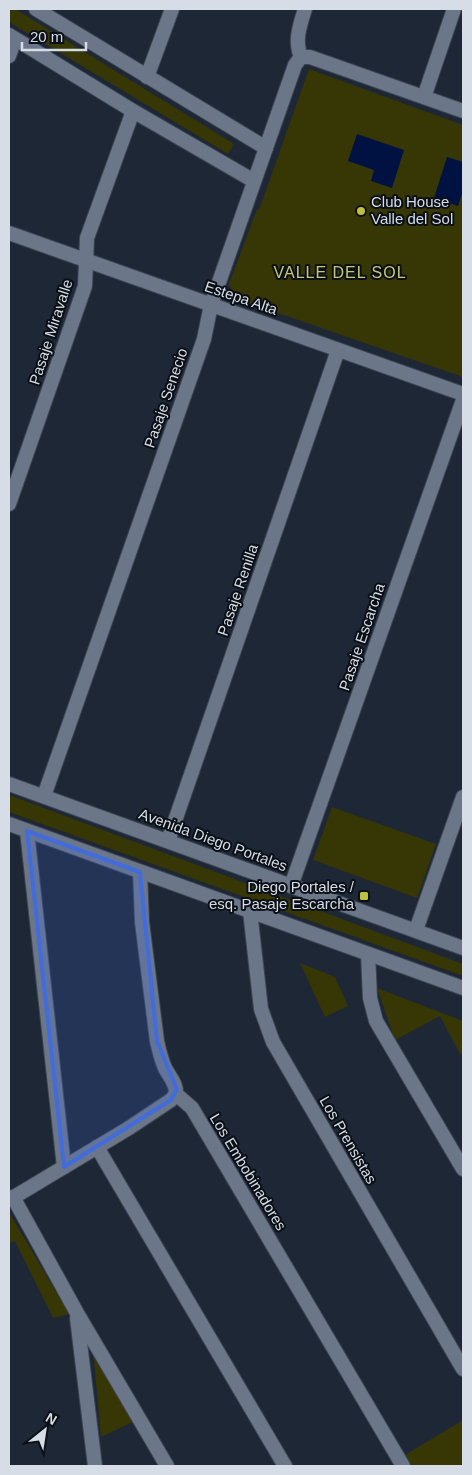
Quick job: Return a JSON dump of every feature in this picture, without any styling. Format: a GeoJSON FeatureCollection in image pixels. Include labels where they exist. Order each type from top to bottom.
{"type":"FeatureCollection","features":[{"type":"Feature","properties":{"kind":"street"},"geometry":{"type":"LineString","coordinates":[[36,9],[266,148]]}},
{"type":"Feature","properties":{"kind":"street"},"geometry":{"type":"LineString","coordinates":[[147,76],[172,9]]}},
{"type":"Feature","properties":{"kind":"street","name":"Pasaje Senecio"},"geometry":{"type":"LineString","coordinates":[[44,796],[204,339],[211,305],[254,181],[295,65],[301,57],[298,38],[306,9]]}},
{"type":"Feature","properties":{"kind":"street"},"geometry":{"type":"LineString","coordinates":[[424,97],[454,9]]}},
{"type":"Feature","properties":{"kind":"street"},"geometry":{"type":"LineString","coordinates":[[9,56],[12,37],[133,111],[254,181]]}},
{"type":"Feature","properties":{"kind":"street"},"geometry":{"type":"LineString","coordinates":[[301,57],[310,57],[463,111]]}},
{"type":"Feature","properties":{"kind":"street","name":"Pasaje Miravalle"},"geometry":{"type":"LineString","coordinates":[[9,504],[85,286],[88,238],[133,111]]}},
{"type":"Feature","properties":{"kind":"street","name":"Estepa Alta"},"geometry":{"type":"LineString","coordinates":[[9,233],[463,394]]}},
{"type":"Feature","properties":{"kind":"street","name":"Pasaje Renilla"},"geometry":{"type":"LineString","coordinates":[[168,841],[338,350]]}},
{"type":"Feature","properties":{"kind":"street","name":"Pasaje Escarcha"},"geometry":{"type":"LineString","coordinates":[[291,886],[463,400]]}},
{"type":"Feature","properties":{"kind":"street","name":"Avenida Diego Portales"},"geometry":{"type":"LineString","coordinates":[[9,784],[463,948]]}},
{"type":"Feature","properties":{"kind":"street"},"geometry":{"type":"LineString","coordinates":[[416,930],[463,797]]}},
{"type":"Feature","properties":{"kind":"street"},"geometry":{"type":"LineString","coordinates":[[9,824],[463,988]]}},
{"type":"Feature","properties":{"kind":"street"},"geometry":{"type":"LineString","coordinates":[[27,831],[64,1167]]}},
{"type":"Feature","properties":{"kind":"street","name":"Los Embobinadores"},"geometry":{"type":"LineString","coordinates":[[140,872],[142,922],[156,1041],[165,1069],[176,1089],[176,1094],[192,1108],[403,1466]]}},
{"type":"Feature","properties":{"kind":"street","name":"Los Prensistas"},"geometry":{"type":"LineString","coordinates":[[250,911],[261,1009],[273,1042],[463,1369]]}},
{"type":"Feature","properties":{"kind":"street"},"geometry":{"type":"LineString","coordinates":[[368,954],[370,998],[376,1021],[463,1169]]}},
{"type":"Feature","properties":{"kind":"street"},"geometry":{"type":"LineString","coordinates":[[167,1466],[11,1199],[171,1100],[176,1094]]}},
{"type":"Feature","properties":{"kind":"street"},"geometry":{"type":"LineString","coordinates":[[97,1147],[286,1466]]}},
{"type":"Feature","properties":{"kind":"street"},"geometry":{"type":"LineString","coordinates":[[77,1312],[95,1466]]}},
{"type":"Feature","properties":{"kind":"highlighted area"},"geometry":{"type":"Polygon","coordinates":[[[27,831],[140,872],[157,1041],[177,1089],[171,1100],[64,1167],[31,867],[27,831]]]}},
{"type":"Feature","properties":{"kind":"shaded area"},"geometry":{"type":"Polygon","coordinates":[[[9,9],[15,9],[234,144],[228,154],[9,22],[9,9]]]}},
{"type":"Feature","properties":{"kind":"shaded area","name":"Club House Valle del Sol"},"geometry":{"type":"Polygon","coordinates":[[[309,69],[463,125],[463,377],[229,296],[231,289],[229,284],[257,209],[259,210],[309,69]]]}},
{"type":"Feature","properties":{"kind":"shaded area"},"geometry":{"type":"Polygon","coordinates":[[[357,134],[404,150],[392,188],[371,181],[374,170],[348,161],[357,134]]]}},
{"type":"Feature","properties":{"kind":"shaded area"},"geometry":{"type":"Polygon","coordinates":[[[447,157],[463,162],[463,191],[458,206],[434,198],[447,157]]]}},
{"type":"Feature","properties":{"kind":"shaded area"},"geometry":{"type":"Polygon","coordinates":[[[9,795],[463,964],[463,976],[9,812],[9,795]]]}},
{"type":"Feature","properties":{"kind":"shaded area"},"geometry":{"type":"Polygon","coordinates":[[[332,807],[436,844],[417,898],[313,860],[332,807]]]}},
{"type":"Feature","properties":{"kind":"shaded area"},"geometry":{"type":"Polygon","coordinates":[[[300,963],[335,977],[348,1006],[325,1017],[300,963]]]}},
{"type":"Feature","properties":{"kind":"shaded area"},"geometry":{"type":"Polygon","coordinates":[[[377,988],[463,1021],[463,1052],[460,1054],[440,1016],[395,1040],[377,988]]]}},
{"type":"Feature","properties":{"kind":"shaded area"},"geometry":{"type":"Polygon","coordinates":[[[9,1214],[69,1314],[53,1318],[15,1241],[9,1243],[9,1214]]]}},
{"type":"Feature","properties":{"kind":"shaded area"},"geometry":{"type":"Polygon","coordinates":[[[93,1350],[135,1421],[101,1437],[93,1350]]]}},
{"type":"Feature","properties":{"kind":"shaded area"},"geometry":{"type":"Polygon","coordinates":[[[463,1420],[463,1466],[412,1466],[405,1455],[463,1420]]]}},
{"type":"Feature","properties":{"kind":"place","name":"Club House Valle del Sol"},"geometry":{"type":"Point","coordinates":[361,211]}},
{"type":"Feature","properties":{"kind":"place","name":"Diego Portales / esq. Pasaje Escarcha"},"geometry":{"type":"Point","coordinates":[364,896]}},
{"type":"Feature","properties":{"kind":"district","name":"VALLE DEL SOL"},"geometry":{"type":"Point","coordinates":[340,272]}}]}
